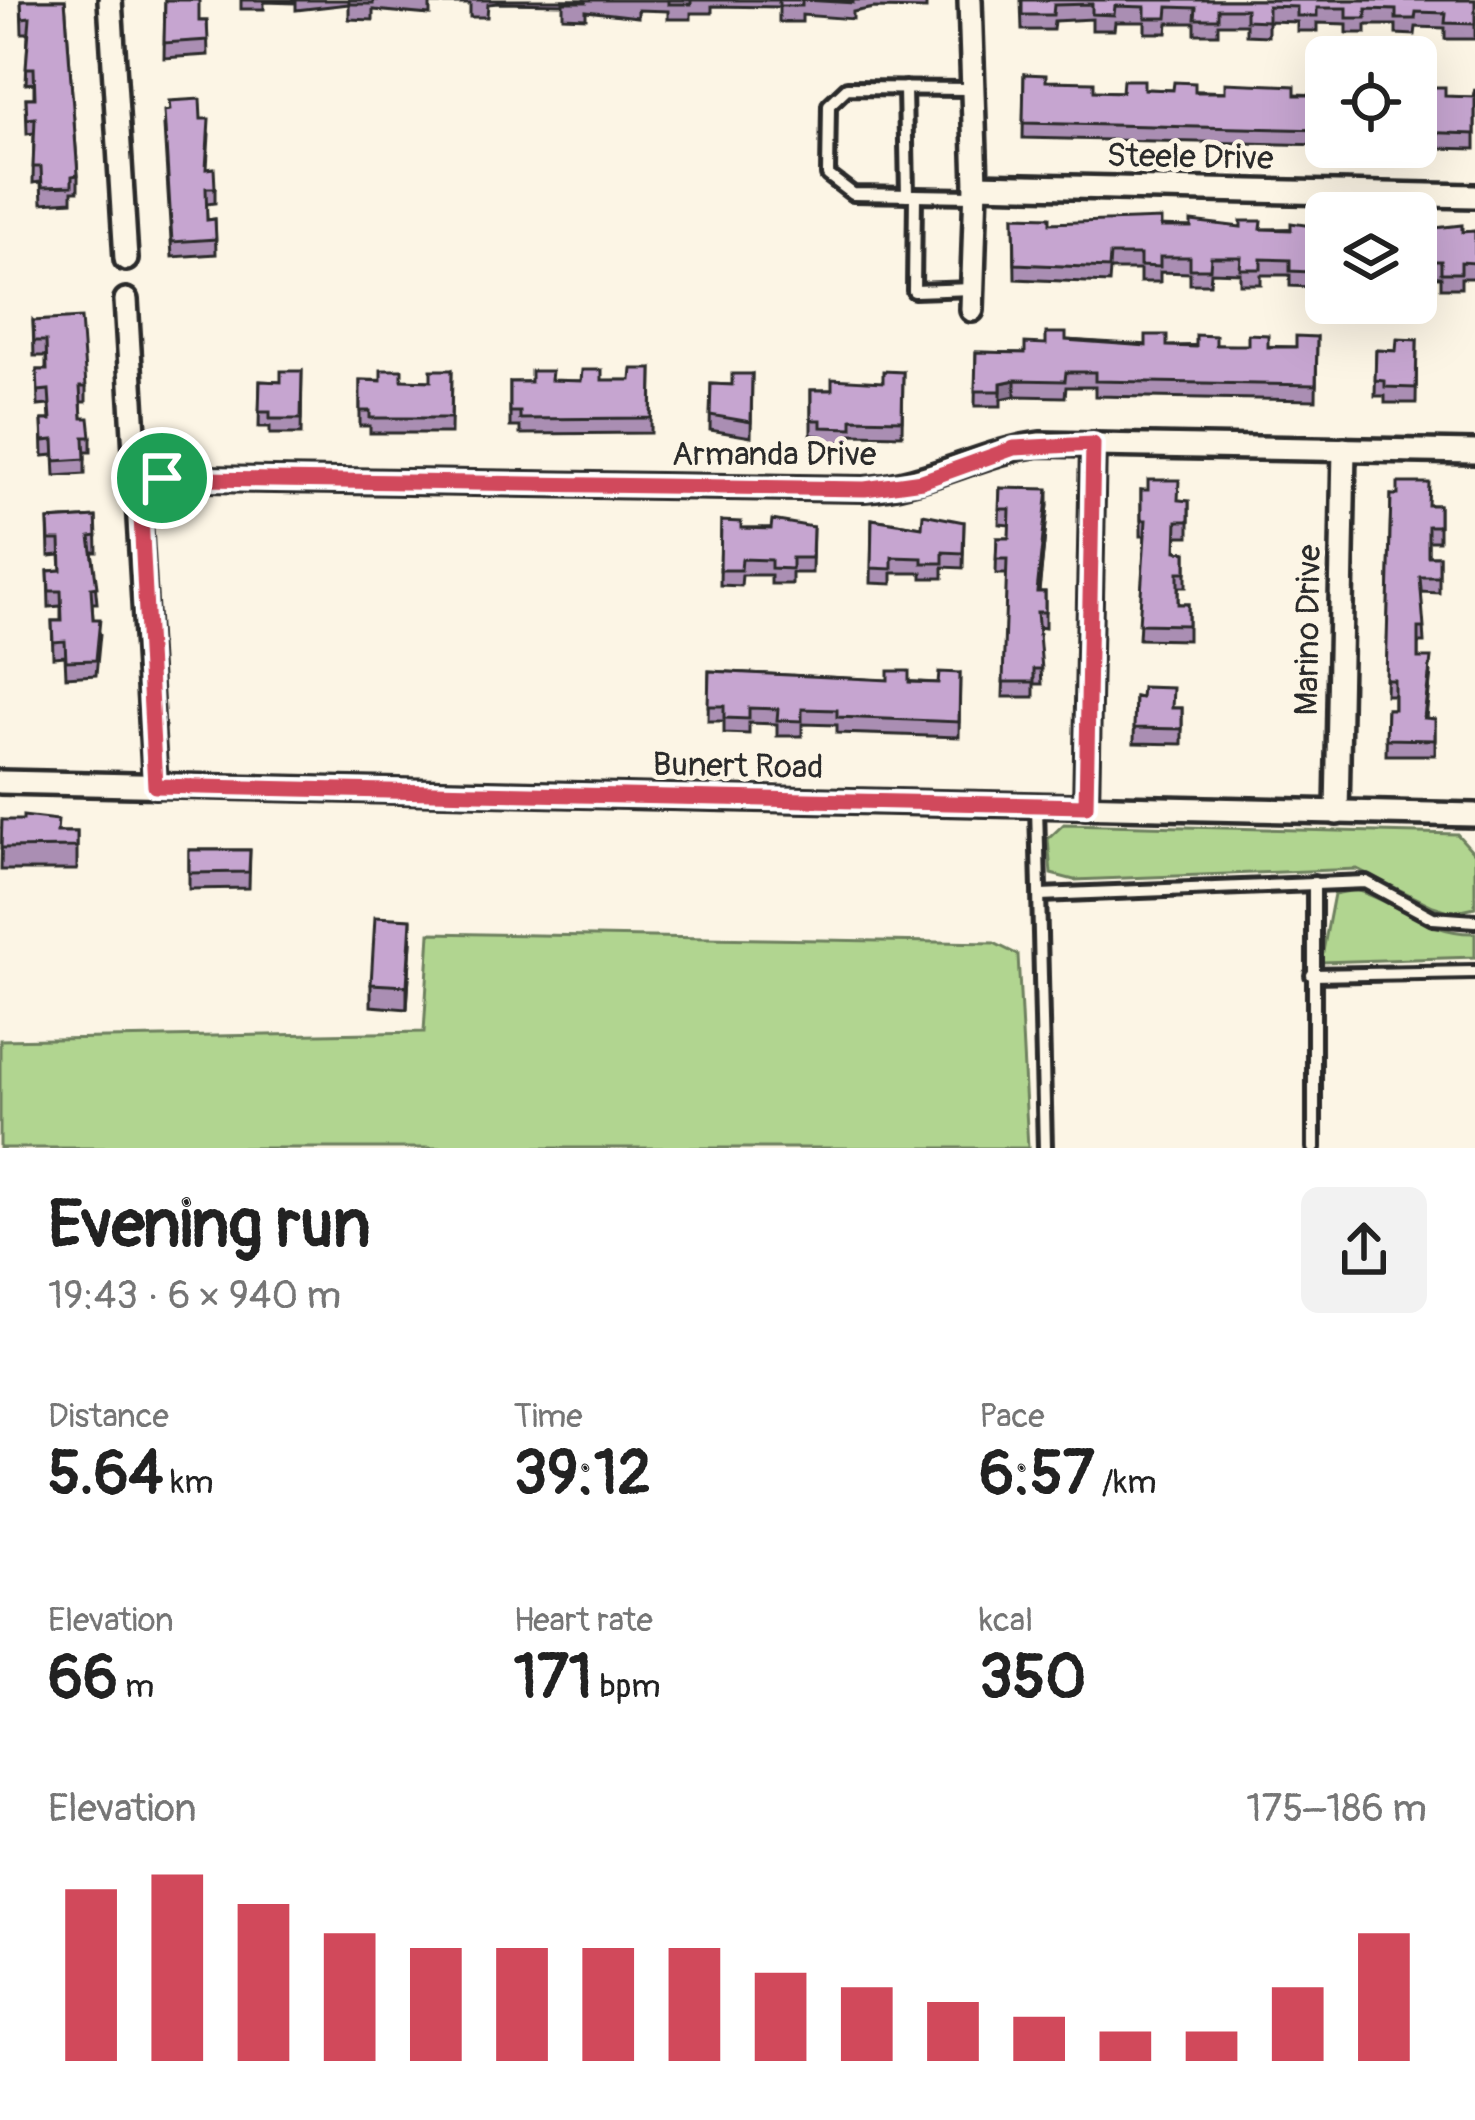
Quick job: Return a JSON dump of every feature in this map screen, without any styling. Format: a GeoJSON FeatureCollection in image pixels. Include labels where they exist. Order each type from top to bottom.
{"type":"FeatureCollection","features":[{"type":"Feature","properties":{"kind":"street"},"geometry":{"type":"LineString","coordinates":[[110,0],[126,259]]}},
{"type":"Feature","properties":{"kind":"street"},"geometry":{"type":"LineString","coordinates":[[970,0],[976,190],[973,299]]}},
{"type":"Feature","properties":{"kind":"street","name":"Steele Drive"},"geometry":{"type":"LineString","coordinates":[[976,190],[1475,196]]}},
{"type":"Feature","properties":{"kind":"street"},"geometry":{"type":"LineString","coordinates":[[126,300],[155,786]]}},
{"type":"Feature","properties":{"kind":"street"},"geometry":{"type":"LineString","coordinates":[[1086,806],[1093,444]]}},
{"type":"Feature","properties":{"kind":"street","name":"Armanda Drive"},"geometry":{"type":"LineString","coordinates":[[139,478],[865,489],[922,481],[1014,448],[1093,444],[1475,452]]}},
{"type":"Feature","properties":{"kind":"street","name":"Marino Drive"},"geometry":{"type":"LineString","coordinates":[[1337,813],[1344,449]]}},
{"type":"Feature","properties":{"kind":"street","name":"Bunert Road"},"geometry":{"type":"LineString","coordinates":[[0,782],[1475,815]]}},
{"type":"Feature","properties":{"kind":"lane"},"geometry":{"type":"LineString","coordinates":[[974,89],[847,88],[829,105],[828,175],[853,194],[976,190]]}},
{"type":"Feature","properties":{"kind":"lane"},"geometry":{"type":"LineString","coordinates":[[905,88],[914,291],[973,299]]}},
{"type":"Feature","properties":{"kind":"lane"},"geometry":{"type":"LineString","coordinates":[[1037,806],[1045,1148]]}},
{"type":"Feature","properties":{"kind":"lane"},"geometry":{"type":"LineString","coordinates":[[1040,895],[1366,882],[1433,918],[1475,922]]}},
{"type":"Feature","properties":{"kind":"lane"},"geometry":{"type":"LineString","coordinates":[[1314,883],[1314,1148]]}},
{"type":"Feature","properties":{"kind":"lane"},"geometry":{"type":"LineString","coordinates":[[1312,975],[1475,972]]}},
{"type":"Feature","properties":{"kind":"green space"},"geometry":{"type":"Polygon","coordinates":[[[1064,824],[1457,834],[1475,854],[1475,907],[1452,912],[1433,906],[1357,869],[1074,880],[1051,874],[1048,839],[1064,824]]]}},
{"type":"Feature","properties":{"kind":"green space"},"geometry":{"type":"Polygon","coordinates":[[[1355,890],[1427,923],[1475,933],[1475,957],[1321,962],[1334,894],[1355,890]]]}},
{"type":"Feature","properties":{"kind":"green space"},"geometry":{"type":"Polygon","coordinates":[[[430,933],[994,943],[1018,955],[1028,1148],[0,1148],[0,1040],[424,1032],[430,933]]]}},
{"type":"Feature","properties":{"kind":"building"},"geometry":{"type":"Polygon","coordinates":[[[21,0],[65,0],[78,175],[72,176],[72,186],[42,187],[41,167],[33,167],[35,118],[27,119],[26,98],[35,98],[34,68],[26,68],[30,17],[22,18],[21,0]]]}},
{"type":"Feature","properties":{"kind":"building"},"geometry":{"type":"Polygon","coordinates":[[[165,0],[199,0],[199,21],[207,21],[208,40],[164,43],[165,0]]]}},
{"type":"Feature","properties":{"kind":"building"},"geometry":{"type":"Polygon","coordinates":[[[349,0],[373,0],[373,4],[349,4],[349,0]]]}},
{"type":"Feature","properties":{"kind":"building"},"geometry":{"type":"Polygon","coordinates":[[[668,0],[691,0],[691,4],[668,4],[668,0]]]}},
{"type":"Feature","properties":{"kind":"building"},"geometry":{"type":"Polygon","coordinates":[[[779,0],[802,0],[802,6],[779,6],[779,0]]]}},
{"type":"Feature","properties":{"kind":"building"},"geometry":{"type":"Polygon","coordinates":[[[1022,0],[1475,0],[1475,24],[1445,23],[1446,13],[1416,12],[1415,19],[1396,19],[1396,10],[1366,9],[1366,18],[1347,18],[1347,8],[1317,8],[1317,16],[1297,16],[1297,7],[1268,6],[1268,21],[1246,20],[1246,9],[1218,9],[1218,19],[1195,19],[1196,8],[1168,7],[1167,18],[1145,18],[1145,7],[1115,6],[1114,15],[1092,14],[1092,4],[1054,5],[1053,15],[1022,15],[1022,0]]]}},
{"type":"Feature","properties":{"kind":"building"},"geometry":{"type":"Polygon","coordinates":[[[1024,74],[1046,75],[1046,81],[1094,82],[1094,91],[1122,92],[1123,80],[1144,80],[1144,89],[1173,90],[1174,82],[1195,83],[1195,92],[1225,92],[1225,83],[1295,86],[1295,95],[1305,95],[1305,130],[1023,123],[1024,74]]]}},
{"type":"Feature","properties":{"kind":"building"},"geometry":{"type":"Polygon","coordinates":[[[1437,87],[1445,87],[1445,96],[1473,97],[1475,89],[1475,134],[1437,133],[1437,87]]]}},
{"type":"Feature","properties":{"kind":"building"},"geometry":{"type":"Polygon","coordinates":[[[200,99],[201,119],[209,119],[206,169],[214,168],[215,188],[206,188],[207,220],[215,219],[216,239],[172,242],[164,111],[170,110],[169,101],[200,99]]]}},
{"type":"Feature","properties":{"kind":"building"},"geometry":{"type":"Polygon","coordinates":[[[1014,216],[1050,217],[1050,223],[1161,219],[1161,227],[1191,227],[1191,221],[1241,227],[1241,221],[1262,221],[1261,229],[1291,230],[1291,223],[1305,225],[1305,272],[1290,271],[1290,260],[1261,259],[1261,269],[1240,269],[1241,257],[1211,257],[1210,269],[1190,269],[1190,257],[1160,257],[1160,267],[1140,266],[1140,255],[1110,255],[1109,268],[1015,264],[1014,216]]]}},
{"type":"Feature","properties":{"kind":"building"},"geometry":{"type":"Polygon","coordinates":[[[1462,225],[1462,232],[1475,231],[1475,263],[1461,262],[1461,273],[1441,273],[1437,228],[1462,225]]]}},
{"type":"Feature","properties":{"kind":"building"},"geometry":{"type":"Polygon","coordinates":[[[81,318],[86,387],[80,387],[82,418],[89,418],[91,437],[84,437],[85,459],[55,461],[54,440],[43,441],[42,420],[51,420],[49,390],[38,391],[37,370],[47,370],[46,341],[34,341],[33,321],[81,318]]]}},
{"type":"Feature","properties":{"kind":"building"},"geometry":{"type":"Polygon","coordinates":[[[1046,333],[1066,333],[1066,340],[1146,346],[1146,335],[1167,335],[1167,346],[1196,347],[1196,335],[1216,336],[1216,345],[1248,345],[1248,334],[1268,335],[1268,347],[1296,347],[1296,336],[1317,337],[1316,385],[1095,381],[1095,372],[1066,372],[1065,381],[1015,380],[1001,383],[1001,391],[975,391],[976,352],[1025,353],[1025,343],[1046,344],[1046,333]]]}},
{"type":"Feature","properties":{"kind":"building"},"geometry":{"type":"Polygon","coordinates":[[[1397,339],[1417,340],[1416,388],[1385,387],[1385,381],[1375,380],[1376,350],[1396,351],[1397,339]]]}},
{"type":"Feature","properties":{"kind":"building"},"geometry":{"type":"Polygon","coordinates":[[[632,369],[652,369],[651,418],[520,419],[520,412],[510,412],[510,382],[531,382],[531,371],[552,371],[551,380],[581,381],[582,370],[602,370],[602,380],[631,380],[632,369]]]}},
{"type":"Feature","properties":{"kind":"building"},"geometry":{"type":"Polygon","coordinates":[[[381,370],[402,370],[402,380],[431,381],[431,370],[452,370],[451,418],[370,418],[370,411],[360,411],[360,380],[381,381],[381,370]]]}},
{"type":"Feature","properties":{"kind":"building"},"geometry":{"type":"Polygon","coordinates":[[[281,371],[302,371],[301,419],[270,419],[270,412],[259,412],[260,381],[281,382],[281,371]]]}},
{"type":"Feature","properties":{"kind":"building"},"geometry":{"type":"Polygon","coordinates":[[[883,371],[903,372],[902,420],[852,419],[852,428],[821,427],[821,420],[811,420],[811,390],[832,390],[832,379],[883,382],[883,371]]]}},
{"type":"Feature","properties":{"kind":"building"},"geometry":{"type":"Polygon","coordinates":[[[732,374],[752,374],[751,422],[710,415],[711,384],[732,385],[732,374]]]}},
{"type":"Feature","properties":{"kind":"building"},"geometry":{"type":"Polygon","coordinates":[[[1148,480],[1179,480],[1178,500],[1189,501],[1189,521],[1177,521],[1176,551],[1186,552],[1186,572],[1178,572],[1178,604],[1188,604],[1188,625],[1139,624],[1146,520],[1141,520],[1141,490],[1148,490],[1148,480]]]}},
{"type":"Feature","properties":{"kind":"building"},"geometry":{"type":"Polygon","coordinates":[[[1398,483],[1429,483],[1428,505],[1439,505],[1439,526],[1428,526],[1428,556],[1439,556],[1439,577],[1420,577],[1424,628],[1418,628],[1418,658],[1431,658],[1424,718],[1435,719],[1435,740],[1386,739],[1387,709],[1394,709],[1394,680],[1386,680],[1391,495],[1398,495],[1398,483]]]}},
{"type":"Feature","properties":{"kind":"building"},"geometry":{"type":"Polygon","coordinates":[[[1000,488],[1048,489],[1037,592],[1045,592],[1045,612],[1037,612],[1042,669],[1034,669],[1034,682],[1003,682],[1007,559],[996,559],[997,538],[1009,538],[1010,509],[999,509],[1000,488]]]}},
{"type":"Feature","properties":{"kind":"building"},"geometry":{"type":"Polygon","coordinates":[[[923,514],[964,522],[963,553],[943,552],[943,563],[892,557],[892,569],[871,568],[872,519],[922,527],[923,514]]]}},
{"type":"Feature","properties":{"kind":"building"},"geometry":{"type":"Polygon","coordinates":[[[96,517],[97,536],[90,537],[97,587],[91,588],[93,619],[100,619],[96,660],[66,661],[65,641],[53,642],[52,621],[62,621],[61,591],[49,591],[48,571],[61,570],[60,540],[49,540],[48,520],[96,517]]]}},
{"type":"Feature","properties":{"kind":"building"},"geometry":{"type":"Polygon","coordinates":[[[772,520],[813,527],[812,558],[792,558],[792,569],[771,568],[771,560],[742,559],[741,570],[720,570],[721,521],[741,522],[741,528],[771,529],[772,520]]]}},
{"type":"Feature","properties":{"kind":"building"},"geometry":{"type":"Polygon","coordinates":[[[709,671],[888,680],[888,671],[909,671],[909,682],[938,683],[939,672],[960,673],[959,722],[837,717],[837,710],[802,709],[802,721],[777,720],[778,709],[749,708],[749,719],[724,718],[724,706],[708,706],[709,671]]]}},
{"type":"Feature","properties":{"kind":"building"},"geometry":{"type":"Polygon","coordinates":[[[1142,687],[1173,688],[1172,708],[1182,708],[1182,729],[1134,728],[1135,697],[1141,698],[1142,687]]]}},
{"type":"Feature","properties":{"kind":"building"},"geometry":{"type":"Polygon","coordinates":[[[23,816],[58,820],[57,832],[77,832],[77,847],[1,848],[2,820],[23,820],[23,816]]]}},
{"type":"Feature","properties":{"kind":"building"},"geometry":{"type":"Polygon","coordinates":[[[189,850],[250,850],[249,872],[189,873],[189,850]]]}},
{"type":"Feature","properties":{"kind":"building"},"geometry":{"type":"Polygon","coordinates":[[[375,917],[411,919],[407,986],[371,984],[375,917]]]}},
{"type":"Feature","properties":{"kind":"route"},"geometry":{"type":"LineString","coordinates":[[1093,444],[1086,806],[155,786],[139,478],[162,478],[865,489],[922,481],[1014,448],[1093,444]]}}]}
